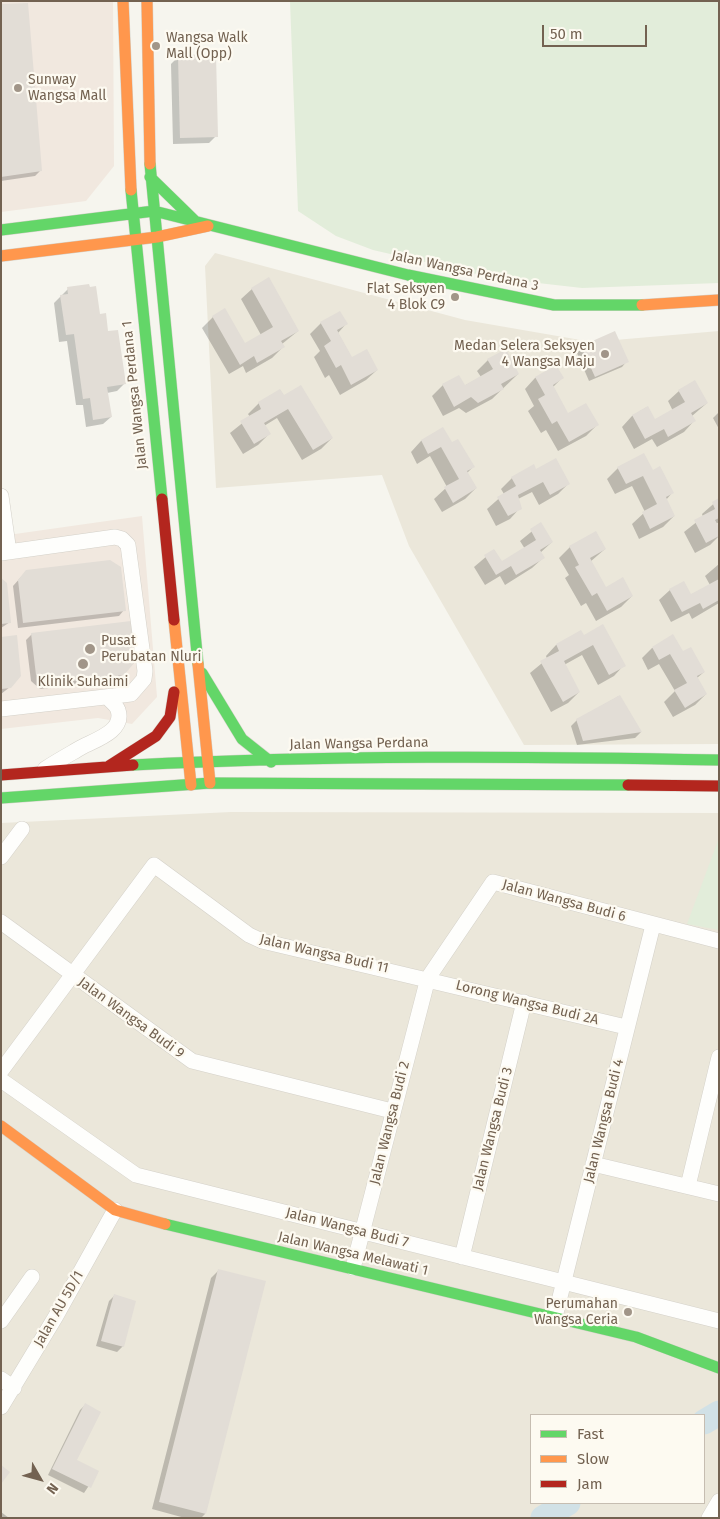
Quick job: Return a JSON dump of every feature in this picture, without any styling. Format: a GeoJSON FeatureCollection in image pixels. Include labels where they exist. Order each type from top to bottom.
{"type":"FeatureCollection","features":[{"type":"Feature","properties":{"kind":"street","name":"Jalan Wangsa Perdana 1"},"geometry":{"type":"LineString","coordinates":[[123,1],[133,214],[190,785]]}},
{"type":"Feature","properties":{"kind":"street"},"geometry":{"type":"LineString","coordinates":[[147,1],[150,177],[210,783]]}},
{"type":"Feature","properties":{"kind":"street"},"geometry":{"type":"LineString","coordinates":[[80,220],[109,207],[130,173]]}},
{"type":"Feature","properties":{"kind":"street"},"geometry":{"type":"LineString","coordinates":[[150,177],[196,221]]}},
{"type":"Feature","properties":{"kind":"street"},"geometry":{"type":"LineString","coordinates":[[1,230],[154,211]]}},
{"type":"Feature","properties":{"kind":"street","name":"Jalan Wangsa Perdana 3"},"geometry":{"type":"LineString","coordinates":[[154,211],[408,275],[554,306],[624,306],[719,300]]}},
{"type":"Feature","properties":{"kind":"street","name":"Jalan Wangsa Perdana 3"},"geometry":{"type":"LineString","coordinates":[[1,256],[157,237],[210,226]]}},
{"type":"Feature","properties":{"kind":"street"},"geometry":{"type":"LineString","coordinates":[[76,246],[114,253]]}},
{"type":"Feature","properties":{"kind":"street"},"geometry":{"type":"LineString","coordinates":[[125,260],[139,280]]}},
{"type":"Feature","properties":{"kind":"street"},"geometry":{"type":"LineString","coordinates":[[1,496],[5,552],[116,537],[122,539],[128,545],[145,671],[144,680],[131,694],[1,709]]}},
{"type":"Feature","properties":{"kind":"street"},"geometry":{"type":"LineString","coordinates":[[198,666],[227,718],[242,739],[271,762]]}},
{"type":"Feature","properties":{"kind":"street"},"geometry":{"type":"LineString","coordinates":[[109,766],[156,736],[170,717],[177,668]]}},
{"type":"Feature","properties":{"kind":"street"},"geometry":{"type":"LineString","coordinates":[[37,773],[102,738],[114,727],[118,718],[118,710],[108,698]]}},
{"type":"Feature","properties":{"kind":"street","name":"Jalan Wangsa Perdana"},"geometry":{"type":"LineString","coordinates":[[1,775],[109,766],[208,761],[271,762],[502,756],[719,760]]}},
{"type":"Feature","properties":{"kind":"street"},"geometry":{"type":"LineString","coordinates":[[1,798],[210,783],[719,786]]}},
{"type":"Feature","properties":{"kind":"street"},"geometry":{"type":"LineString","coordinates":[[1,857],[22,829]]}},
{"type":"Feature","properties":{"kind":"street","name":"Jalan Wangsa Budi 11"},"geometry":{"type":"LineString","coordinates":[[72,975],[154,865],[254,938],[428,978]]}},
{"type":"Feature","properties":{"kind":"street","name":"Jalan Wangsa Budi 6"},"geometry":{"type":"LineString","coordinates":[[428,978],[494,882],[719,941]]}},
{"type":"Feature","properties":{"kind":"street","name":"Jalan Wangsa Budi 9"},"geometry":{"type":"LineString","coordinates":[[1,922],[192,1061],[392,1111]]}},
{"type":"Feature","properties":{"kind":"street","name":"Jalan Wangsa Budi 4"},"geometry":{"type":"LineString","coordinates":[[555,1318],[626,1027],[653,925]]}},
{"type":"Feature","properties":{"kind":"street"},"geometry":{"type":"LineString","coordinates":[[1,1071],[72,975]]}},
{"type":"Feature","properties":{"kind":"street","name":"Lorong Wangsa Budi 2A"},"geometry":{"type":"LineString","coordinates":[[428,978],[626,1027]]}},
{"type":"Feature","properties":{"kind":"street","name":"Jalan Wangsa Budi 2"},"geometry":{"type":"LineString","coordinates":[[353,1268],[392,1111],[428,978]]}},
{"type":"Feature","properties":{"kind":"street","name":"Jalan Wangsa Budi 3"},"geometry":{"type":"LineString","coordinates":[[462,1257],[524,1002]]}},
{"type":"Feature","properties":{"kind":"street"},"geometry":{"type":"LineString","coordinates":[[688,1186],[719,1057]]}},
{"type":"Feature","properties":{"kind":"street","name":"Jalan Wangsa Budi 7"},"geometry":{"type":"LineString","coordinates":[[1,1080],[136,1175],[719,1321]]}},
{"type":"Feature","properties":{"kind":"street","name":"Jalan Wangsa Melawati 1"},"geometry":{"type":"LineString","coordinates":[[1,1126],[115,1210],[204,1235],[353,1268],[636,1337],[719,1368]]}},
{"type":"Feature","properties":{"kind":"street"},"geometry":{"type":"LineString","coordinates":[[593,1164],[719,1194]]}},
{"type":"Feature","properties":{"kind":"street","name":"Jalan AU 5D/1"},"geometry":{"type":"LineString","coordinates":[[1,1407],[14,1388],[115,1210]]}},
{"type":"Feature","properties":{"kind":"street"},"geometry":{"type":"LineString","coordinates":[[1,1321],[32,1277]]}},
{"type":"Feature","properties":{"kind":"street"},"geometry":{"type":"LineString","coordinates":[[1,1379],[14,1388]]}},
{"type":"Feature","properties":{"kind":"street"},"geometry":{"type":"LineString","coordinates":[[709,1518],[719,1501]]}},
{"type":"Feature","properties":{"kind":"shaded area"},"geometry":{"type":"Polygon","coordinates":[[[1,1],[113,1],[114,166],[86,201],[1,212],[1,1]]]}},
{"type":"Feature","properties":{"kind":"shaded area"},"geometry":{"type":"Polygon","coordinates":[[[215,253],[465,320],[592,342],[719,331],[719,744],[524,745],[409,546],[382,475],[216,488],[205,266],[215,253]]]}},
{"type":"Feature","properties":{"kind":"shaded area"},"geometry":{"type":"Polygon","coordinates":[[[142,516],[157,697],[132,724],[98,718],[1,729],[1,536],[142,516]]]}},
{"type":"Feature","properties":{"kind":"shaded area"},"geometry":{"type":"Polygon","coordinates":[[[231,812],[719,813],[719,1518],[1,1518],[1,823],[231,812]]]}},
{"type":"Feature","properties":{"kind":"green space"},"geometry":{"type":"Polygon","coordinates":[[[290,1],[719,1],[719,283],[582,288],[494,278],[373,250],[336,236],[298,211],[290,1]]]}},
{"type":"Feature","properties":{"kind":"green space"},"geometry":{"type":"Polygon","coordinates":[[[719,838],[719,930],[687,924],[719,838]]]}},
{"type":"Feature","properties":{"kind":"building","name":"Sunway Wangsa Mall"},"geometry":{"type":"Polygon","coordinates":[[[28,3],[42,171],[1,177],[1,4],[28,3]]]}},
{"type":"Feature","properties":{"kind":"building"},"geometry":{"type":"Polygon","coordinates":[[[216,54],[218,137],[180,138],[178,55],[216,54]]]}},
{"type":"Feature","properties":{"kind":"building"},"geometry":{"type":"Polygon","coordinates":[[[269,277],[299,331],[281,341],[285,347],[257,363],[254,356],[240,365],[212,316],[225,308],[245,343],[273,327],[251,288],[269,277]]]}},
{"type":"Feature","properties":{"kind":"building"},"geometry":{"type":"Polygon","coordinates":[[[89,284],[90,287],[96,286],[100,314],[106,313],[108,331],[118,330],[126,384],[107,387],[112,417],[93,420],[90,398],[83,399],[74,334],[66,335],[60,295],[68,294],[67,287],[89,284]]]}},
{"type":"Feature","properties":{"kind":"building"},"geometry":{"type":"Polygon","coordinates":[[[340,311],[348,324],[337,330],[352,357],[367,349],[378,370],[351,385],[341,365],[336,368],[324,346],[331,341],[320,322],[340,311]]]}},
{"type":"Feature","properties":{"kind":"building","name":"Medan Selera Seksyen 4 Wangsa Maju"},"geometry":{"type":"Polygon","coordinates":[[[615,331],[629,362],[595,377],[581,346],[615,331]]]}},
{"type":"Feature","properties":{"kind":"building"},"geometry":{"type":"Polygon","coordinates":[[[506,349],[519,374],[501,384],[504,389],[478,403],[471,397],[454,407],[442,384],[459,375],[465,385],[493,369],[487,359],[506,349]]]}},
{"type":"Feature","properties":{"kind":"building"},"geometry":{"type":"Polygon","coordinates":[[[556,365],[564,378],[553,385],[568,413],[586,403],[599,425],[569,442],[557,421],[552,424],[538,399],[545,395],[535,377],[556,365]]]}},
{"type":"Feature","properties":{"kind":"building"},"geometry":{"type":"Polygon","coordinates":[[[695,380],[708,403],[691,413],[696,421],[668,437],[664,429],[645,439],[632,415],[648,406],[655,419],[685,402],[678,390],[695,380]]]}},
{"type":"Feature","properties":{"kind":"building"},"geometry":{"type":"Polygon","coordinates":[[[301,385],[333,438],[313,450],[288,409],[264,423],[271,434],[254,444],[240,421],[261,409],[258,402],[280,389],[284,395],[301,385]]]}},
{"type":"Feature","properties":{"kind":"building"},"geometry":{"type":"Polygon","coordinates":[[[443,427],[452,442],[458,439],[475,467],[467,471],[477,488],[453,503],[444,487],[459,479],[441,447],[428,454],[421,440],[443,427]]]}},
{"type":"Feature","properties":{"kind":"building"},"geometry":{"type":"Polygon","coordinates":[[[644,453],[653,470],[660,466],[674,493],[666,497],[675,516],[650,529],[642,512],[657,504],[643,476],[626,484],[617,467],[644,453]]]}},
{"type":"Feature","properties":{"kind":"building"},"geometry":{"type":"Polygon","coordinates":[[[556,458],[570,484],[550,495],[543,482],[518,495],[522,509],[508,516],[497,497],[516,486],[511,477],[534,464],[536,469],[556,458]]]}},
{"type":"Feature","properties":{"kind":"building"},"geometry":{"type":"Polygon","coordinates":[[[719,498],[719,518],[715,520],[719,527],[719,536],[706,543],[694,520],[715,509],[712,502],[719,498]]]}},
{"type":"Feature","properties":{"kind":"building"},"geometry":{"type":"Polygon","coordinates":[[[541,522],[553,542],[540,550],[545,558],[516,575],[511,566],[496,575],[484,555],[494,549],[502,561],[536,540],[530,529],[541,522]]]}},
{"type":"Feature","properties":{"kind":"building"},"geometry":{"type":"Polygon","coordinates":[[[596,531],[606,549],[590,558],[606,587],[623,577],[633,596],[607,611],[597,593],[592,596],[575,567],[579,565],[569,546],[596,531]]]}},
{"type":"Feature","properties":{"kind":"building"},"geometry":{"type":"Polygon","coordinates":[[[110,560],[121,567],[126,611],[23,623],[18,580],[26,570],[110,560]]]}},
{"type":"Feature","properties":{"kind":"building"},"geometry":{"type":"Polygon","coordinates":[[[1,578],[7,583],[11,623],[1,624],[1,578]]]}},
{"type":"Feature","properties":{"kind":"building"},"geometry":{"type":"Polygon","coordinates":[[[719,579],[719,600],[703,609],[700,603],[682,612],[669,589],[684,581],[691,594],[719,579]]]}},
{"type":"Feature","properties":{"kind":"building"},"geometry":{"type":"Polygon","coordinates":[[[131,621],[135,662],[124,675],[46,684],[36,675],[31,633],[131,621]]]}},
{"type":"Feature","properties":{"kind":"building"},"geometry":{"type":"Polygon","coordinates":[[[603,624],[626,666],[609,675],[593,645],[564,661],[580,692],[563,702],[540,661],[559,651],[556,644],[581,630],[584,635],[603,624]]]}},
{"type":"Feature","properties":{"kind":"building"},"geometry":{"type":"Polygon","coordinates":[[[673,634],[683,651],[691,647],[705,672],[697,676],[707,694],[685,708],[674,690],[687,683],[670,654],[659,660],[652,647],[673,634]]]}},
{"type":"Feature","properties":{"kind":"building"},"geometry":{"type":"Polygon","coordinates":[[[17,635],[21,676],[11,688],[1,689],[1,637],[17,635]]]}},
{"type":"Feature","properties":{"kind":"building"},"geometry":{"type":"Polygon","coordinates":[[[620,695],[642,732],[583,741],[576,719],[620,695]]]}},
{"type":"Feature","properties":{"kind":"building"},"geometry":{"type":"Polygon","coordinates":[[[218,1269],[266,1281],[206,1514],[159,1502],[218,1269]]]}},
{"type":"Feature","properties":{"kind":"building"},"geometry":{"type":"Polygon","coordinates":[[[114,1294],[136,1301],[124,1347],[101,1341],[114,1294]]]}},
{"type":"Feature","properties":{"kind":"building"},"geometry":{"type":"Polygon","coordinates":[[[85,1403],[101,1412],[77,1460],[99,1471],[91,1488],[52,1469],[85,1403]]]}},
{"type":"Feature","properties":{"kind":"building"},"geometry":{"type":"Polygon","coordinates":[[[1,1465],[10,1472],[1,1484],[1,1465]]]}},
{"type":"Feature","properties":{"kind":"waterway"},"geometry":{"type":"LineString","coordinates":[[705,1421],[719,1413]]}},
{"type":"Feature","properties":{"kind":"waterway"},"geometry":{"type":"LineString","coordinates":[[543,1518],[566,1504]]}},
{"type":"Feature","properties":{"kind":"traffic: fast"},"geometry":{"type":"LineString","coordinates":[[150,164],[198,664]]}},
{"type":"Feature","properties":{"kind":"traffic: fast"},"geometry":{"type":"LineString","coordinates":[[150,177],[195,221]]}},
{"type":"Feature","properties":{"kind":"traffic: fast"},"geometry":{"type":"LineString","coordinates":[[131,190],[162,499]]}},
{"type":"Feature","properties":{"kind":"traffic: fast"},"geometry":{"type":"LineString","coordinates":[[1,230],[154,211],[408,275],[554,305],[642,305]]}},
{"type":"Feature","properties":{"kind":"traffic: fast"},"geometry":{"type":"LineString","coordinates":[[202,673],[242,739],[271,762]]}},
{"type":"Feature","properties":{"kind":"traffic: fast"},"geometry":{"type":"LineString","coordinates":[[133,765],[279,759],[426,757],[719,760]]}},
{"type":"Feature","properties":{"kind":"traffic: fast"},"geometry":{"type":"LineString","coordinates":[[1,798],[210,783],[628,785]]}},
{"type":"Feature","properties":{"kind":"traffic: fast"},"geometry":{"type":"LineString","coordinates":[[165,1224],[636,1337],[719,1368]]}},
{"type":"Feature","properties":{"kind":"traffic: slow"},"geometry":{"type":"LineString","coordinates":[[123,1],[131,190]]}},
{"type":"Feature","properties":{"kind":"traffic: slow"},"geometry":{"type":"LineString","coordinates":[[147,1],[150,164]]}},
{"type":"Feature","properties":{"kind":"traffic: slow"},"geometry":{"type":"LineString","coordinates":[[1,256],[157,237],[208,226]]}},
{"type":"Feature","properties":{"kind":"traffic: slow"},"geometry":{"type":"LineString","coordinates":[[642,305],[719,300]]}},
{"type":"Feature","properties":{"kind":"traffic: slow"},"geometry":{"type":"LineString","coordinates":[[174,620],[191,785]]}},
{"type":"Feature","properties":{"kind":"traffic: slow"},"geometry":{"type":"LineString","coordinates":[[198,664],[210,783]]}},
{"type":"Feature","properties":{"kind":"traffic: slow"},"geometry":{"type":"LineString","coordinates":[[1,1126],[115,1210],[165,1224]]}},
{"type":"Feature","properties":{"kind":"traffic: jam"},"geometry":{"type":"LineString","coordinates":[[162,499],[174,620]]}},
{"type":"Feature","properties":{"kind":"traffic: jam"},"geometry":{"type":"LineString","coordinates":[[109,766],[156,736],[170,717],[174,692]]}},
{"type":"Feature","properties":{"kind":"traffic: jam"},"geometry":{"type":"LineString","coordinates":[[1,775],[133,765]]}},
{"type":"Feature","properties":{"kind":"traffic: jam"},"geometry":{"type":"LineString","coordinates":[[628,785],[719,786]]}},
{"type":"Feature","properties":{"kind":"place","name":"Wangsa Walk Mall (Opp)"},"geometry":{"type":"Point","coordinates":[156,46]}},
{"type":"Feature","properties":{"kind":"place","name":"Sunway Wangsa Mall"},"geometry":{"type":"Point","coordinates":[18,88]}},
{"type":"Feature","properties":{"kind":"place","name":"Flat Seksyen 4 Blok C9"},"geometry":{"type":"Point","coordinates":[455,297]}},
{"type":"Feature","properties":{"kind":"place","name":"Medan Selera Seksyen 4 Wangsa Maju"},"geometry":{"type":"Point","coordinates":[605,354]}},
{"type":"Feature","properties":{"kind":"place","name":"Pusat Perubatan Nluri"},"geometry":{"type":"Point","coordinates":[90,649]}},
{"type":"Feature","properties":{"kind":"place","name":"Klinik Suhaimi"},"geometry":{"type":"Point","coordinates":[83,664]}},
{"type":"Feature","properties":{"kind":"place","name":"Perumahan Wangsa Ceria"},"geometry":{"type":"Point","coordinates":[628,1312]}}]}
